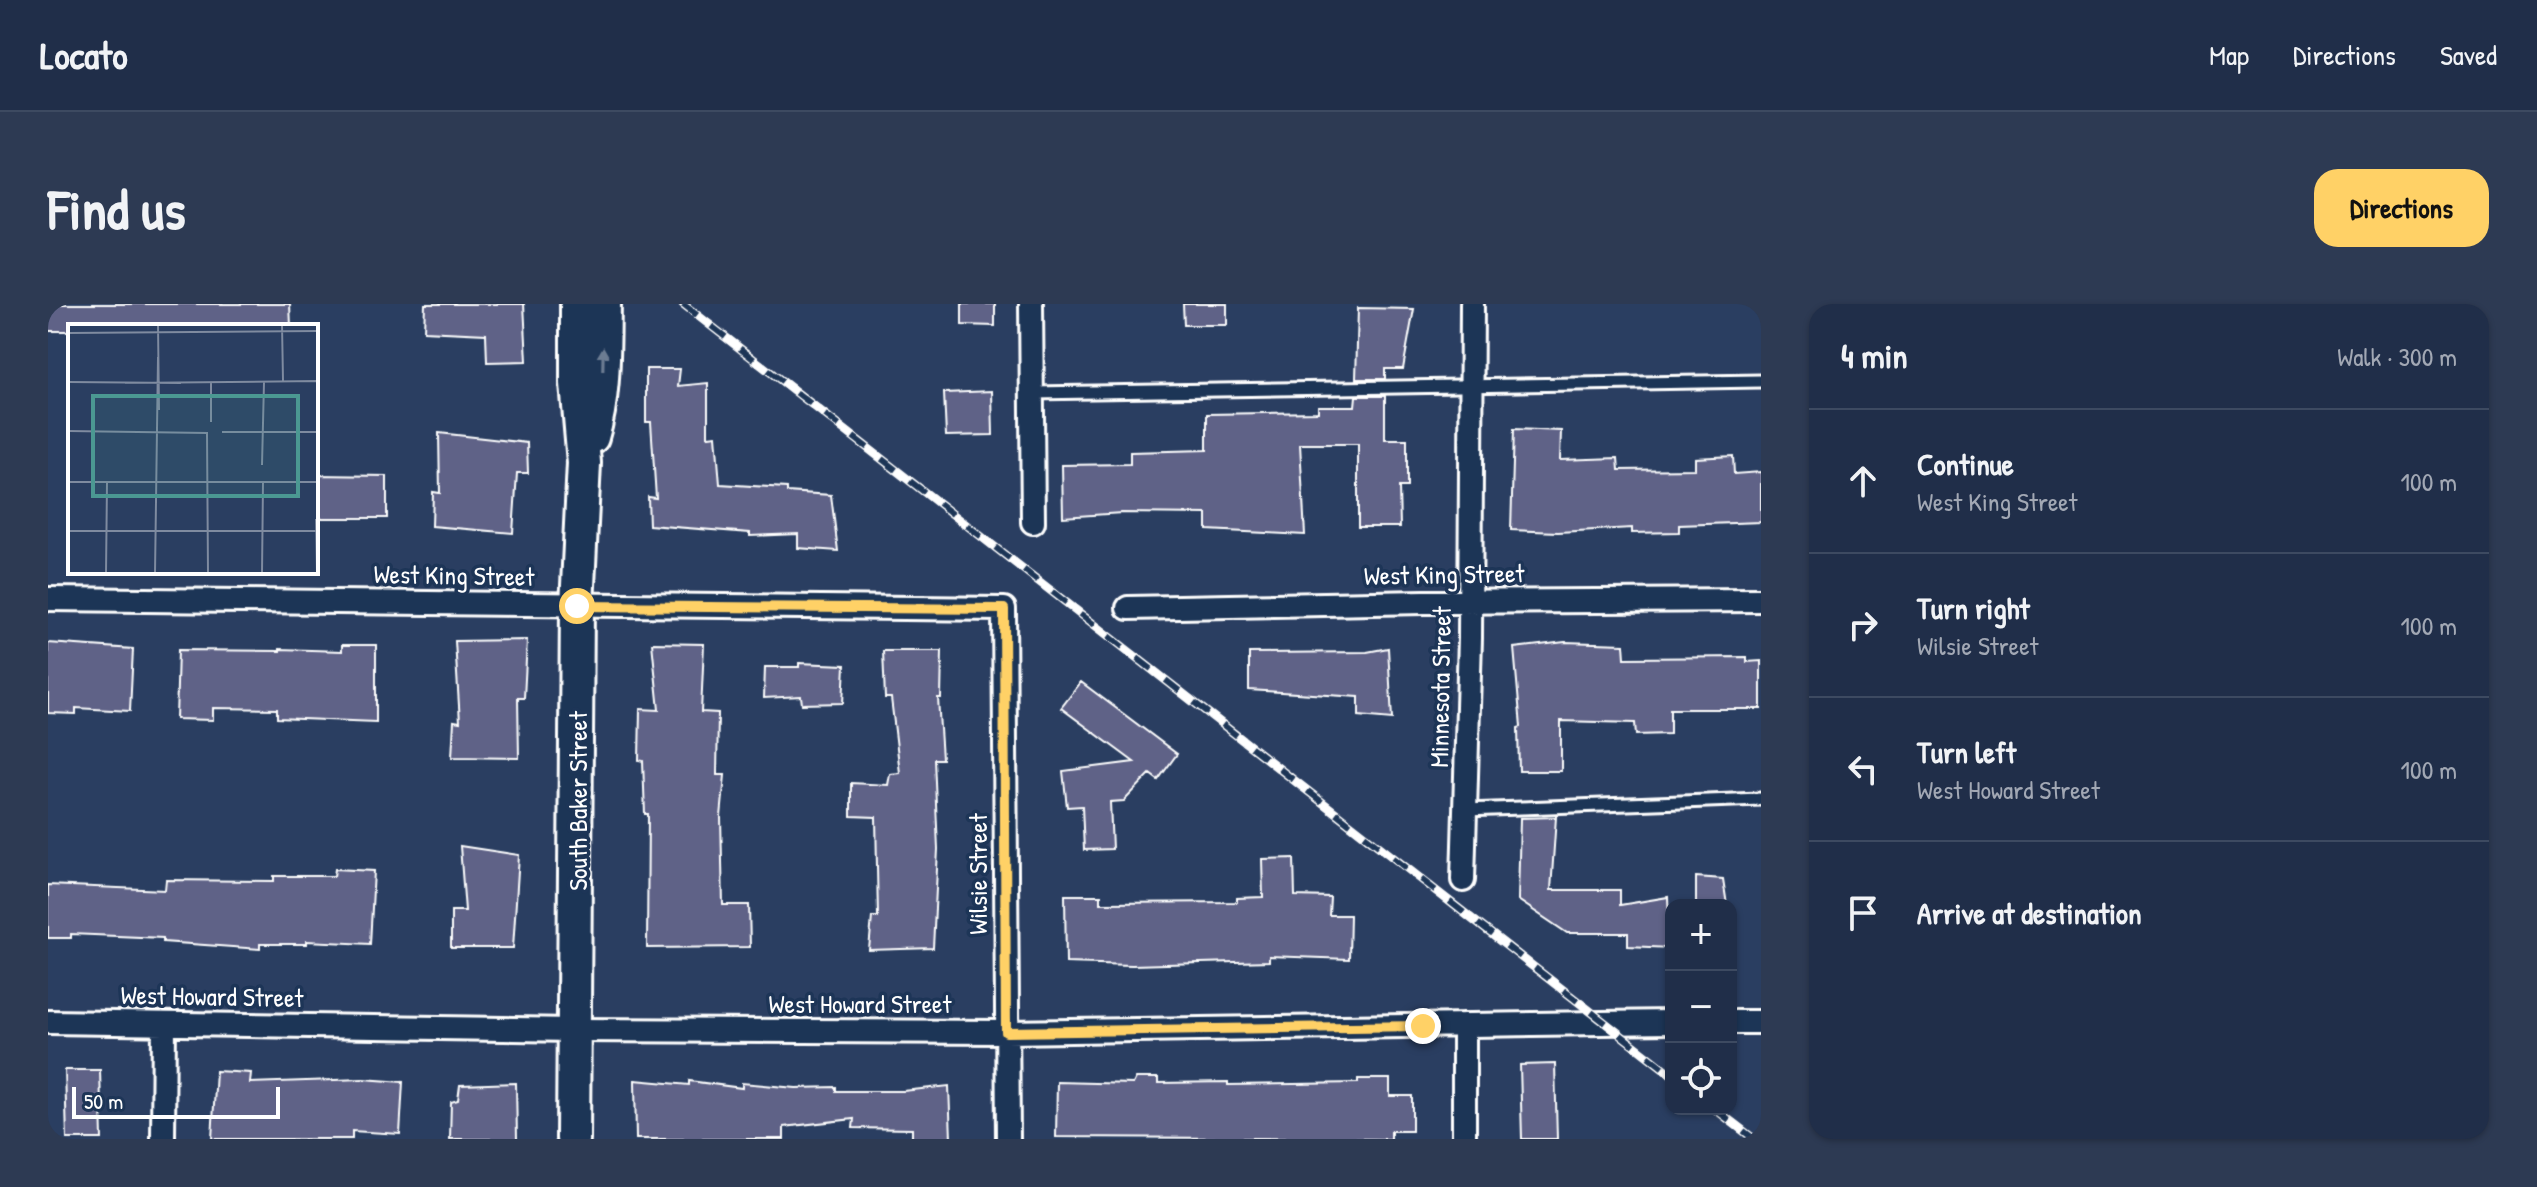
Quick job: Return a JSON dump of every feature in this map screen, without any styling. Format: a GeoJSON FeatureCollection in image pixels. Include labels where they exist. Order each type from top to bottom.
{"type":"FeatureCollection","features":[{"type":"Feature","properties":{"kind":"street","name":"South Baker Street"},"geometry":{"type":"LineString","coordinates":[[573,1139],[577,606],[584,463],[577,383],[577,304]]}},
{"type":"Feature","properties":{"kind":"street","name":"South Baker Street"},"geometry":{"type":"LineString","coordinates":[[584,463],[598,417],[603,369],[604,304]]}},
{"type":"Feature","properties":{"kind":"street"},"geometry":{"type":"LineString","coordinates":[[1031,304],[1033,522]]}},
{"type":"Feature","properties":{"kind":"street","name":"Minnesota Street"},"geometry":{"type":"LineString","coordinates":[[1463,880],[1470,602],[1472,304]]}},
{"type":"Feature","properties":{"kind":"street","name":"West King Street"},"geometry":{"type":"LineString","coordinates":[[48,599],[1004,609]]}},
{"type":"Feature","properties":{"kind":"street","name":"West King Street"},"geometry":{"type":"LineString","coordinates":[[1128,608],[1761,600]]}},
{"type":"Feature","properties":{"kind":"street","name":"Wilsie Street"},"geometry":{"type":"LineString","coordinates":[[1004,609],[1008,1139]]}},
{"type":"Feature","properties":{"kind":"street","name":"West Howard Street"},"geometry":{"type":"LineString","coordinates":[[48,1022],[573,1030],[1006,1032],[1665,1022]]}},
{"type":"Feature","properties":{"kind":"street"},"geometry":{"type":"LineString","coordinates":[[1737,1022],[1761,1022]]}},
{"type":"Feature","properties":{"kind":"street"},"geometry":{"type":"LineString","coordinates":[[163,1139],[164,1024]]}},
{"type":"Feature","properties":{"kind":"street"},"geometry":{"type":"LineString","coordinates":[[1464,1025],[1464,1139]]}},
{"type":"Feature","properties":{"kind":"lane"},"geometry":{"type":"LineString","coordinates":[[1032,393],[1761,381]]}},
{"type":"Feature","properties":{"kind":"lane"},"geometry":{"type":"LineString","coordinates":[[1465,810],[1761,799]]}},
{"type":"Feature","properties":{"kind":"building"},"geometry":{"type":"Polygon","coordinates":[[[48,304],[290,304],[291,324],[68,324],[68,331],[48,331],[48,304]]]}},
{"type":"Feature","properties":{"kind":"building"},"geometry":{"type":"Polygon","coordinates":[[[425,304],[524,304],[527,361],[487,362],[486,334],[424,331],[425,304]]]}},
{"type":"Feature","properties":{"kind":"building"},"geometry":{"type":"Polygon","coordinates":[[[962,304],[995,304],[995,326],[962,325],[962,304]]]}},
{"type":"Feature","properties":{"kind":"building"},"geometry":{"type":"Polygon","coordinates":[[[1183,304],[1227,304],[1227,325],[1184,325],[1183,304]]]}},
{"type":"Feature","properties":{"kind":"building"},"geometry":{"type":"Polygon","coordinates":[[[1358,308],[1414,309],[1403,369],[1385,369],[1385,379],[1356,379],[1358,308]]]}},
{"type":"Feature","properties":{"kind":"building"},"geometry":{"type":"Polygon","coordinates":[[[646,369],[680,369],[678,386],[708,383],[708,436],[716,435],[720,484],[787,488],[787,492],[831,495],[838,551],[798,548],[798,534],[750,536],[750,533],[649,525],[648,497],[656,498],[651,422],[646,422],[646,369]]]}},
{"type":"Feature","properties":{"kind":"building"},"geometry":{"type":"Polygon","coordinates":[[[992,391],[993,435],[946,436],[944,393],[992,391]]]}},
{"type":"Feature","properties":{"kind":"building"},"geometry":{"type":"Polygon","coordinates":[[[1356,396],[1385,396],[1385,439],[1407,439],[1407,487],[1399,487],[1400,527],[1358,527],[1358,444],[1300,444],[1305,535],[1207,530],[1207,514],[1122,513],[1063,517],[1062,465],[1130,464],[1130,452],[1207,450],[1207,414],[1318,412],[1318,406],[1355,406],[1356,396]]]}},
{"type":"Feature","properties":{"kind":"building"},"geometry":{"type":"Polygon","coordinates":[[[1514,429],[1561,431],[1560,460],[1618,458],[1619,470],[1695,469],[1695,458],[1733,456],[1734,474],[1761,472],[1761,522],[1679,525],[1679,532],[1632,533],[1632,528],[1558,532],[1511,530],[1514,429]]]}},
{"type":"Feature","properties":{"kind":"building"},"geometry":{"type":"Polygon","coordinates":[[[439,433],[527,443],[528,473],[517,473],[513,533],[432,526],[433,492],[440,493],[439,433]]]}},
{"type":"Feature","properties":{"kind":"building"},"geometry":{"type":"Polygon","coordinates":[[[318,475],[387,476],[387,518],[318,518],[318,475]]]}},
{"type":"Feature","properties":{"kind":"building"},"geometry":{"type":"Polygon","coordinates":[[[527,640],[524,698],[518,698],[519,758],[452,757],[454,721],[460,722],[455,641],[527,640]]]}},
{"type":"Feature","properties":{"kind":"building"},"geometry":{"type":"Polygon","coordinates":[[[1565,642],[1624,644],[1625,658],[1747,657],[1747,662],[1761,661],[1761,709],[1670,709],[1670,734],[1636,735],[1635,723],[1561,721],[1561,771],[1519,771],[1518,728],[1521,727],[1514,648],[1565,642]]]}},
{"type":"Feature","properties":{"kind":"building"},"geometry":{"type":"Polygon","coordinates":[[[48,643],[133,649],[130,711],[76,708],[76,714],[48,713],[48,643]]]}},
{"type":"Feature","properties":{"kind":"building"},"geometry":{"type":"Polygon","coordinates":[[[652,643],[704,644],[701,712],[718,713],[717,775],[725,775],[721,817],[723,905],[749,905],[750,947],[647,948],[648,814],[645,814],[643,761],[639,760],[640,709],[659,710],[652,643]]]}},
{"type":"Feature","properties":{"kind":"building"},"geometry":{"type":"Polygon","coordinates":[[[342,645],[376,645],[376,722],[277,718],[277,709],[213,708],[213,720],[176,719],[178,650],[342,651],[342,645]]]}},
{"type":"Feature","properties":{"kind":"building"},"geometry":{"type":"Polygon","coordinates":[[[1388,648],[1392,719],[1359,716],[1359,697],[1249,690],[1249,653],[1367,652],[1388,648]]]}},
{"type":"Feature","properties":{"kind":"building"},"geometry":{"type":"Polygon","coordinates":[[[883,651],[942,651],[941,698],[938,698],[942,759],[934,759],[938,849],[933,948],[869,950],[872,917],[878,917],[876,817],[851,816],[851,783],[888,785],[890,774],[900,773],[891,698],[885,698],[883,651]]]}},
{"type":"Feature","properties":{"kind":"building"},"geometry":{"type":"Polygon","coordinates":[[[799,663],[845,665],[843,703],[802,704],[801,696],[764,698],[765,667],[799,667],[799,663]]]}},
{"type":"Feature","properties":{"kind":"building"},"geometry":{"type":"Polygon","coordinates":[[[1081,682],[1177,754],[1158,780],[1150,774],[1124,801],[1110,802],[1112,849],[1084,850],[1082,806],[1067,807],[1063,771],[1134,762],[1061,708],[1081,682]]]}},
{"type":"Feature","properties":{"kind":"building"},"geometry":{"type":"Polygon","coordinates":[[[1556,817],[1551,890],[1620,890],[1620,905],[1668,897],[1665,899],[1665,948],[1628,946],[1628,933],[1567,933],[1518,900],[1520,818],[1556,817]]]}},
{"type":"Feature","properties":{"kind":"building"},"geometry":{"type":"Polygon","coordinates":[[[460,846],[519,855],[513,948],[451,948],[451,911],[465,911],[460,846]]]}},
{"type":"Feature","properties":{"kind":"building"},"geometry":{"type":"Polygon","coordinates":[[[1294,858],[1295,896],[1330,897],[1329,915],[1350,915],[1349,959],[1269,956],[1269,961],[1132,965],[1066,963],[1065,895],[1101,895],[1101,903],[1237,902],[1237,898],[1263,897],[1262,859],[1294,858]]]}},
{"type":"Feature","properties":{"kind":"building"},"geometry":{"type":"Polygon","coordinates":[[[335,869],[374,871],[370,944],[307,941],[307,944],[260,944],[260,949],[163,942],[163,938],[71,934],[71,938],[48,938],[48,885],[165,890],[166,880],[274,881],[274,876],[334,876],[335,869]]]}},
{"type":"Feature","properties":{"kind":"building"},"geometry":{"type":"Polygon","coordinates":[[[1696,877],[1723,879],[1726,899],[1696,899],[1696,877]]]}},
{"type":"Feature","properties":{"kind":"building"},"geometry":{"type":"Polygon","coordinates":[[[1555,1064],[1557,1139],[1522,1139],[1520,1065],[1555,1064]]]}},
{"type":"Feature","properties":{"kind":"building"},"geometry":{"type":"Polygon","coordinates":[[[65,1070],[100,1070],[102,1139],[67,1139],[65,1070]]]}},
{"type":"Feature","properties":{"kind":"building"},"geometry":{"type":"Polygon","coordinates":[[[216,1071],[251,1073],[250,1083],[363,1079],[403,1082],[400,1134],[352,1131],[352,1139],[212,1139],[216,1071]]]}},
{"type":"Feature","properties":{"kind":"building"},"geometry":{"type":"Polygon","coordinates":[[[1136,1078],[1158,1078],[1158,1083],[1228,1082],[1228,1085],[1358,1083],[1358,1079],[1390,1079],[1390,1096],[1412,1096],[1412,1131],[1391,1131],[1391,1139],[1056,1137],[1057,1082],[1133,1084],[1136,1078]]]}},
{"type":"Feature","properties":{"kind":"building"},"geometry":{"type":"Polygon","coordinates":[[[635,1080],[689,1085],[689,1081],[742,1088],[742,1083],[796,1088],[836,1087],[836,1091],[903,1091],[949,1086],[951,1139],[912,1139],[912,1129],[853,1128],[854,1119],[784,1127],[784,1139],[636,1139],[635,1080]]]}},
{"type":"Feature","properties":{"kind":"building"},"geometry":{"type":"Polygon","coordinates":[[[516,1083],[517,1139],[450,1139],[451,1102],[458,1100],[460,1085],[516,1083]]]}},
{"type":"Feature","properties":{"kind":"railway"},"geometry":{"type":"LineString","coordinates":[[683,304],[1665,1069]]}},
{"type":"Feature","properties":{"kind":"railway"},"geometry":{"type":"LineString","coordinates":[[1723,1115],[1754,1139]]}},
{"type":"Feature","properties":{"kind":"route"},"geometry":{"type":"LineString","coordinates":[[577,606],[1004,609],[1006,1032],[1423,1026]]}}]}
